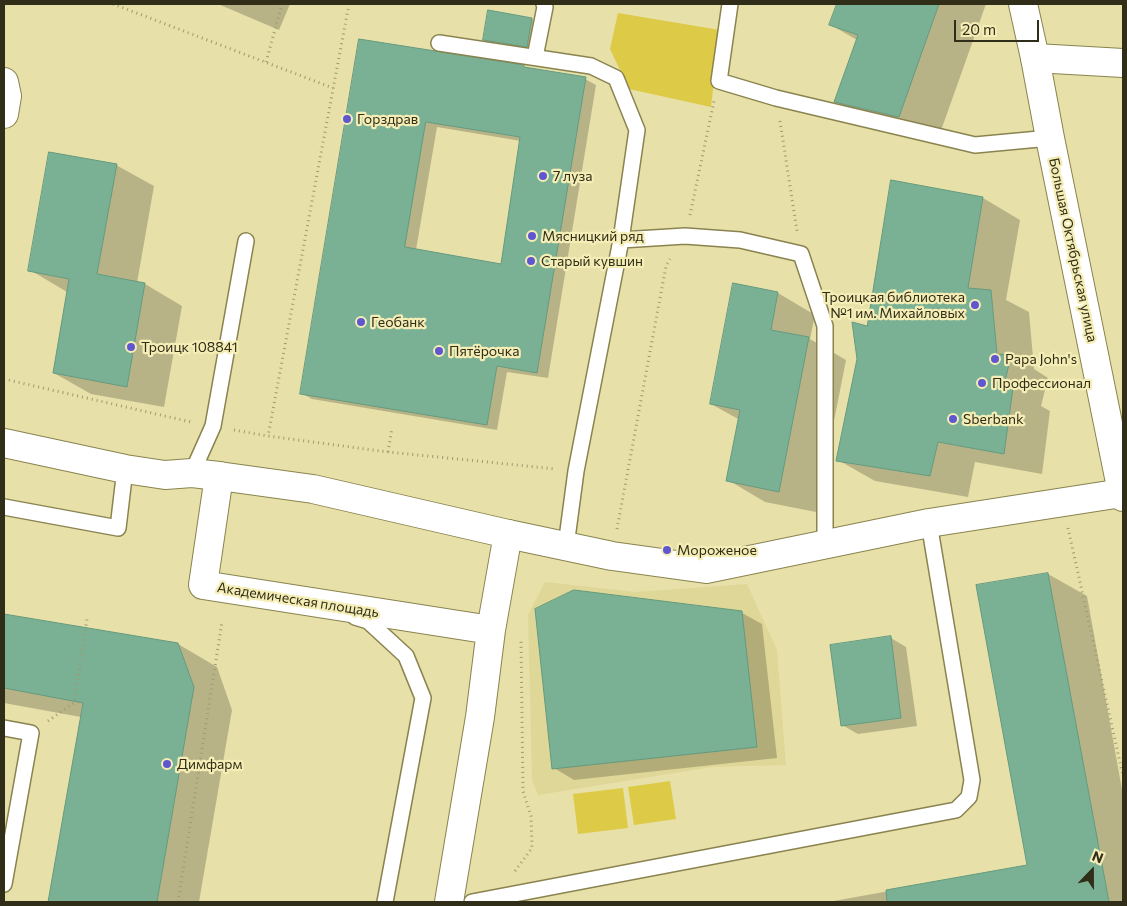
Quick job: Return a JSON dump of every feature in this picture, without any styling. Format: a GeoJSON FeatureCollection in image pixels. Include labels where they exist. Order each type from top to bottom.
{"type":"FeatureCollection","features":[{"type":"Feature","properties":{"kind":"street","name":"Большая Октябрьская улица"},"geometry":{"type":"LineString","coordinates":[[1023,4],[1123,495]]}},
{"type":"Feature","properties":{"kind":"street"},"geometry":{"type":"LineString","coordinates":[[1035,58],[1123,62]]}},
{"type":"Feature","properties":{"kind":"street"},"geometry":{"type":"LineString","coordinates":[[4,82],[7,96],[4,114]]}},
{"type":"Feature","properties":{"kind":"street"},"geometry":{"type":"LineString","coordinates":[[4,443],[125,469],[165,475],[219,476],[313,489],[612,556],[706,569],[928,523],[1063,502],[1123,495]]}},
{"type":"Feature","properties":{"kind":"street","name":"Академическая площадь"},"geometry":{"type":"LineString","coordinates":[[219,476],[202,585],[492,630]]}},
{"type":"Feature","properties":{"kind":"street"},"geometry":{"type":"LineString","coordinates":[[449,902],[508,534]]}},
{"type":"Feature","properties":{"kind":"lane"},"geometry":{"type":"LineString","coordinates":[[535,57],[544,4]]}},
{"type":"Feature","properties":{"kind":"lane"},"geometry":{"type":"LineString","coordinates":[[730,4],[719,81],[776,98],[975,145],[1050,138]]}},
{"type":"Feature","properties":{"kind":"lane"},"geometry":{"type":"LineString","coordinates":[[439,43],[591,66],[616,78],[637,130],[621,240],[576,471],[566,546]]}},
{"type":"Feature","properties":{"kind":"lane"},"geometry":{"type":"LineString","coordinates":[[621,240],[685,236],[740,240],[801,254],[826,326],[825,544]]}},
{"type":"Feature","properties":{"kind":"lane"},"geometry":{"type":"LineString","coordinates":[[192,474],[213,426],[246,242]]}},
{"type":"Feature","properties":{"kind":"lane"},"geometry":{"type":"LineString","coordinates":[[4,508],[118,528],[125,469]]}},
{"type":"Feature","properties":{"kind":"lane"},"geometry":{"type":"LineString","coordinates":[[472,902],[956,810],[968,797],[972,780],[928,523]]}},
{"type":"Feature","properties":{"kind":"lane"},"geometry":{"type":"LineString","coordinates":[[316,603],[368,621],[406,656],[423,698],[385,902]]}},
{"type":"Feature","properties":{"kind":"lane"},"geometry":{"type":"LineString","coordinates":[[4,728],[31,734],[4,884]]}},
{"type":"Feature","properties":{"kind":"path"},"geometry":{"type":"LineString","coordinates":[[113,4],[333,88]]}},
{"type":"Feature","properties":{"kind":"path"},"geometry":{"type":"LineString","coordinates":[[266,62],[282,4]]}},
{"type":"Feature","properties":{"kind":"path"},"geometry":{"type":"LineString","coordinates":[[268,436],[349,4]]}},
{"type":"Feature","properties":{"kind":"path"},"geometry":{"type":"LineString","coordinates":[[612,556],[666,266],[685,236],[719,81]]}},
{"type":"Feature","properties":{"kind":"path"},"geometry":{"type":"LineString","coordinates":[[776,98],[801,254]]}},
{"type":"Feature","properties":{"kind":"path"},"geometry":{"type":"LineString","coordinates":[[4,379],[213,426],[268,436],[388,452],[576,471]]}},
{"type":"Feature","properties":{"kind":"path"},"geometry":{"type":"LineString","coordinates":[[388,452],[392,428]]}},
{"type":"Feature","properties":{"kind":"path"},"geometry":{"type":"LineString","coordinates":[[1063,502],[1123,776]]}},
{"type":"Feature","properties":{"kind":"path"},"geometry":{"type":"LineString","coordinates":[[31,734],[74,703],[87,619]]}},
{"type":"Feature","properties":{"kind":"path"},"geometry":{"type":"LineString","coordinates":[[178,902],[222,622]]}},
{"type":"Feature","properties":{"kind":"path"},"geometry":{"type":"LineString","coordinates":[[495,897],[532,848],[531,816],[522,791],[521,641]]}},
{"type":"Feature","properties":{"kind":"shaded area"},"geometry":{"type":"Polygon","coordinates":[[[618,13],[720,30],[711,107],[629,89],[610,49],[618,13]]]}},
{"type":"Feature","properties":{"kind":"shaded area"},"geometry":{"type":"Polygon","coordinates":[[[545,582],[636,592],[747,584],[777,650],[786,765],[712,767],[538,795],[532,780],[528,615],[545,582]]]}},
{"type":"Feature","properties":{"kind":"shaded area"},"geometry":{"type":"Polygon","coordinates":[[[670,781],[676,819],[634,825],[628,787],[670,781]]]}},
{"type":"Feature","properties":{"kind":"shaded area"},"geometry":{"type":"Polygon","coordinates":[[[623,788],[628,828],[578,834],[573,794],[623,788]]]}},
{"type":"Feature","properties":{"kind":"building"},"geometry":{"type":"Polygon","coordinates":[[[837,4],[939,4],[899,117],[834,102],[858,35],[829,25],[837,4]]]}},
{"type":"Feature","properties":{"kind":"building"},"geometry":{"type":"Polygon","coordinates":[[[488,10],[532,18],[527,47],[483,40],[488,10]]]}},
{"type":"Feature","properties":{"kind":"building"},"geometry":{"type":"Polygon","coordinates":[[[359,39],[524,65],[524,67],[586,77],[537,373],[497,366],[487,425],[300,394],[359,39]],[[426,122],[405,247],[501,264],[520,137],[426,122]]]}},
{"type":"Feature","properties":{"kind":"building"},"geometry":{"type":"Polygon","coordinates":[[[49,152],[117,164],[97,274],[145,283],[127,387],[53,373],[69,279],[28,271],[49,152]]]}},
{"type":"Feature","properties":{"kind":"building"},"geometry":{"type":"Polygon","coordinates":[[[891,180],[983,197],[968,288],[991,290],[997,354],[1011,355],[1004,386],[1013,388],[1004,454],[938,442],[930,476],[836,461],[857,359],[852,322],[867,326],[891,180]]]}},
{"type":"Feature","properties":{"kind":"building"},"geometry":{"type":"Polygon","coordinates":[[[733,283],[778,292],[771,330],[809,337],[779,492],[726,481],[740,410],[710,404],[733,283]]]}},
{"type":"Feature","properties":{"kind":"building"},"geometry":{"type":"Polygon","coordinates":[[[1048,573],[1109,902],[887,902],[886,890],[1027,865],[976,585],[1048,573]]]}},
{"type":"Feature","properties":{"kind":"building"},"geometry":{"type":"Polygon","coordinates":[[[574,590],[742,611],[757,747],[552,769],[535,609],[574,590]]]}},
{"type":"Feature","properties":{"kind":"building"},"geometry":{"type":"Polygon","coordinates":[[[4,614],[178,643],[194,687],[157,902],[48,902],[83,703],[4,688],[4,614]]]}},
{"type":"Feature","properties":{"kind":"building"},"geometry":{"type":"Polygon","coordinates":[[[891,636],[901,718],[841,726],[830,645],[891,636]]]}},
{"type":"Feature","properties":{"kind":"place","name":"Горздрав"},"geometry":{"type":"Point","coordinates":[347,119]}},
{"type":"Feature","properties":{"kind":"place","name":"7 луза"},"geometry":{"type":"Point","coordinates":[543,176]}},
{"type":"Feature","properties":{"kind":"place","name":"Мясницкий ряд"},"geometry":{"type":"Point","coordinates":[532,236]}},
{"type":"Feature","properties":{"kind":"place","name":"Старый кувшин"},"geometry":{"type":"Point","coordinates":[531,261]}},
{"type":"Feature","properties":{"kind":"place","name":"Троицкая библиотека №1 им. Михайловых"},"geometry":{"type":"Point","coordinates":[975,305]}},
{"type":"Feature","properties":{"kind":"place","name":"Геобанк"},"geometry":{"type":"Point","coordinates":[361,322]}},
{"type":"Feature","properties":{"kind":"place","name":"Троицк 108841"},"geometry":{"type":"Point","coordinates":[131,347]}},
{"type":"Feature","properties":{"kind":"place","name":"Пятёрочка"},"geometry":{"type":"Point","coordinates":[439,351]}},
{"type":"Feature","properties":{"kind":"place","name":"Papa John's"},"geometry":{"type":"Point","coordinates":[995,359]}},
{"type":"Feature","properties":{"kind":"place","name":"Профессионал"},"geometry":{"type":"Point","coordinates":[982,383]}},
{"type":"Feature","properties":{"kind":"place","name":"Sberbank"},"geometry":{"type":"Point","coordinates":[953,419]}},
{"type":"Feature","properties":{"kind":"place","name":"Мороженое"},"geometry":{"type":"Point","coordinates":[667,550]}},
{"type":"Feature","properties":{"kind":"place","name":"Димфарм"},"geometry":{"type":"Point","coordinates":[167,764]}}]}
